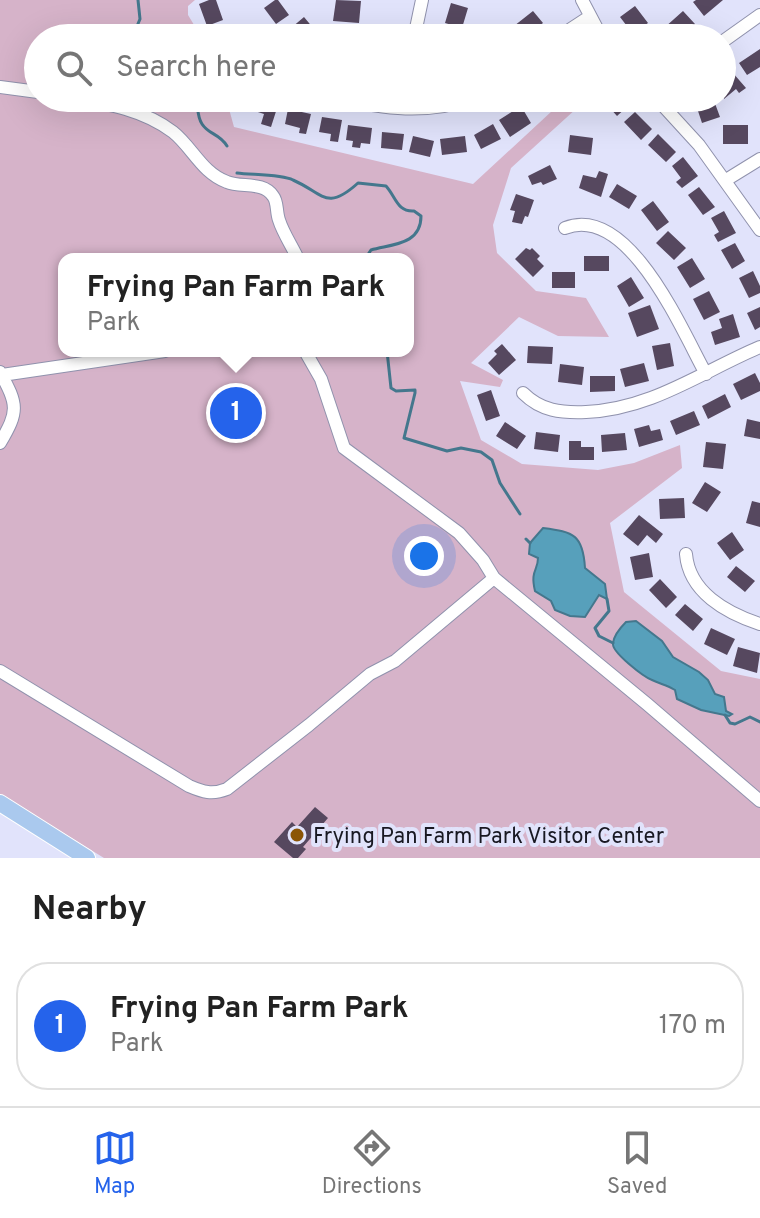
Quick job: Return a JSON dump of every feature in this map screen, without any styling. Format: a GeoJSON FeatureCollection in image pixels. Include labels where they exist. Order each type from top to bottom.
{"type":"FeatureCollection","features":[{"type":"Feature","properties":{"kind":"main road"},"geometry":{"type":"LineString","coordinates":[[0,803],[87,858]]}},
{"type":"Feature","properties":{"kind":"street"},"geometry":{"type":"LineString","coordinates":[[417,24],[422,0]]}},
{"type":"Feature","properties":{"kind":"street"},"geometry":{"type":"LineString","coordinates":[[582,0],[593,24]]}},
{"type":"Feature","properties":{"kind":"street"},"geometry":{"type":"LineString","coordinates":[[736,32],[760,15]]}},
{"type":"Feature","properties":{"kind":"street"},"geometry":{"type":"LineString","coordinates":[[578,24],[589,17]]}},
{"type":"Feature","properties":{"kind":"street"},"geometry":{"type":"LineString","coordinates":[[0,87],[24,90]]}},
{"type":"Feature","properties":{"kind":"street"},"geometry":{"type":"LineString","coordinates":[[135,112],[146,115],[175,134],[194,159],[220,179],[264,188],[275,197],[279,219],[295,253]]}},
{"type":"Feature","properties":{"kind":"street"},"geometry":{"type":"LineString","coordinates":[[668,112],[726,180],[760,230]]}},
{"type":"Feature","properties":{"kind":"street"},"geometry":{"type":"LineString","coordinates":[[726,180],[760,159]]}},
{"type":"Feature","properties":{"kind":"street"},"geometry":{"type":"LineString","coordinates":[[565,228],[580,224],[595,226],[636,256],[654,280],[706,374]]}},
{"type":"Feature","properties":{"kind":"street"},"geometry":{"type":"LineString","coordinates":[[523,393],[534,404],[548,410],[598,411],[648,401],[760,347]]}},
{"type":"Feature","properties":{"kind":"street"},"geometry":{"type":"LineString","coordinates":[[0,443],[14,420],[15,408],[1,373],[120,357]]}},
{"type":"Feature","properties":{"kind":"street"},"geometry":{"type":"LineString","coordinates":[[308,357],[321,379],[344,448],[459,533],[494,578],[760,801]]}},
{"type":"Feature","properties":{"kind":"street"},"geometry":{"type":"LineString","coordinates":[[686,554],[687,569],[698,588],[728,610],[760,624]]}},
{"type":"Feature","properties":{"kind":"street"},"geometry":{"type":"LineString","coordinates":[[0,671],[189,786],[217,793],[227,789],[297,735],[370,674],[395,661],[494,578]]}},
{"type":"Feature","properties":{"kind":"shaded area"},"geometry":{"type":"Polygon","coordinates":[[[0,0],[195,0],[188,6],[188,15],[193,24],[24,24],[24,112],[230,112],[234,127],[473,184],[551,112],[573,112],[511,168],[493,225],[497,253],[536,291],[586,298],[609,337],[558,336],[519,317],[471,363],[503,380],[500,387],[460,381],[481,440],[522,464],[598,470],[634,463],[680,445],[682,468],[610,523],[624,592],[721,671],[760,679],[760,858],[104,858],[0,794],[0,0]]]}},
{"type":"Feature","properties":{"kind":"water"},"geometry":{"type":"Polygon","coordinates":[[[543,528],[575,537],[582,548],[585,568],[605,584],[607,599],[599,595],[585,617],[570,616],[555,610],[551,601],[535,591],[533,579],[538,558],[529,554],[530,543],[543,528]]]}},
{"type":"Feature","properties":{"kind":"water"},"geometry":{"type":"Polygon","coordinates":[[[636,621],[662,641],[673,657],[708,680],[715,694],[724,697],[726,711],[732,714],[701,710],[677,699],[675,690],[648,678],[622,658],[614,647],[614,640],[626,622],[636,621]]]}},
{"type":"Feature","properties":{"kind":"building"},"geometry":{"type":"Polygon","coordinates":[[[216,0],[223,20],[206,24],[199,4],[216,0]]]}},
{"type":"Feature","properties":{"kind":"building"},"geometry":{"type":"Polygon","coordinates":[[[275,0],[289,15],[276,24],[264,8],[275,0]]]}},
{"type":"Feature","properties":{"kind":"building"},"geometry":{"type":"Polygon","coordinates":[[[336,0],[361,1],[359,23],[333,21],[336,0]]]}},
{"type":"Feature","properties":{"kind":"building"},"geometry":{"type":"Polygon","coordinates":[[[723,0],[704,16],[693,2],[723,0]]]}},
{"type":"Feature","properties":{"kind":"building"},"geometry":{"type":"Polygon","coordinates":[[[451,3],[468,8],[463,24],[445,23],[451,3]]]}},
{"type":"Feature","properties":{"kind":"building"},"geometry":{"type":"Polygon","coordinates":[[[635,6],[648,23],[625,24],[620,17],[635,6]]]}},
{"type":"Feature","properties":{"kind":"building"},"geometry":{"type":"Polygon","coordinates":[[[533,11],[543,23],[542,24],[517,24],[533,11]]]}},
{"type":"Feature","properties":{"kind":"building"},"geometry":{"type":"Polygon","coordinates":[[[683,11],[695,24],[668,24],[683,11]]]}},
{"type":"Feature","properties":{"kind":"building"},"geometry":{"type":"Polygon","coordinates":[[[304,17],[310,24],[296,24],[304,17]]]}},
{"type":"Feature","properties":{"kind":"building"},"geometry":{"type":"Polygon","coordinates":[[[760,49],[760,67],[747,75],[739,63],[760,49]]]}},
{"type":"Feature","properties":{"kind":"building"},"geometry":{"type":"Polygon","coordinates":[[[736,76],[746,88],[739,93],[736,89],[736,76]]]}},
{"type":"Feature","properties":{"kind":"building"},"geometry":{"type":"Polygon","coordinates":[[[258,112],[276,112],[271,127],[261,124],[264,114],[258,112]]]}},
{"type":"Feature","properties":{"kind":"building"},"geometry":{"type":"Polygon","coordinates":[[[287,112],[311,114],[306,134],[299,133],[300,128],[285,124],[287,112]]]}},
{"type":"Feature","properties":{"kind":"building"},"geometry":{"type":"Polygon","coordinates":[[[512,112],[525,112],[531,123],[510,137],[499,120],[512,112]]]}},
{"type":"Feature","properties":{"kind":"building"},"geometry":{"type":"Polygon","coordinates":[[[635,112],[652,129],[641,140],[624,122],[635,112]]]}},
{"type":"Feature","properties":{"kind":"building"},"geometry":{"type":"Polygon","coordinates":[[[698,112],[718,112],[720,117],[702,123],[698,112]]]}},
{"type":"Feature","properties":{"kind":"building"},"geometry":{"type":"Polygon","coordinates":[[[322,117],[342,120],[338,142],[330,141],[331,134],[319,132],[322,117]]]}},
{"type":"Feature","properties":{"kind":"building"},"geometry":{"type":"Polygon","coordinates":[[[493,124],[501,139],[481,149],[474,135],[493,124]]]}},
{"type":"Feature","properties":{"kind":"building"},"geometry":{"type":"Polygon","coordinates":[[[348,125],[372,128],[370,144],[361,143],[360,148],[352,147],[353,141],[346,140],[348,125]]]}},
{"type":"Feature","properties":{"kind":"building"},"geometry":{"type":"Polygon","coordinates":[[[723,125],[748,125],[748,144],[723,144],[723,125]]]}},
{"type":"Feature","properties":{"kind":"building"},"geometry":{"type":"Polygon","coordinates":[[[382,132],[404,134],[402,150],[381,148],[382,132]]]}},
{"type":"Feature","properties":{"kind":"building"},"geometry":{"type":"Polygon","coordinates":[[[658,134],[676,152],[666,162],[648,145],[658,134]]]}},
{"type":"Feature","properties":{"kind":"building"},"geometry":{"type":"Polygon","coordinates":[[[570,135],[593,138],[591,155],[568,152],[570,135]]]}},
{"type":"Feature","properties":{"kind":"building"},"geometry":{"type":"Polygon","coordinates":[[[413,136],[434,141],[430,157],[409,152],[413,136]]]}},
{"type":"Feature","properties":{"kind":"building"},"geometry":{"type":"Polygon","coordinates":[[[465,136],[467,152],[442,155],[440,139],[465,136]]]}},
{"type":"Feature","properties":{"kind":"building"},"geometry":{"type":"Polygon","coordinates":[[[683,157],[698,176],[682,188],[676,182],[681,178],[672,166],[683,157]]]}},
{"type":"Feature","properties":{"kind":"building"},"geometry":{"type":"Polygon","coordinates":[[[550,165],[557,179],[543,185],[541,182],[532,185],[528,176],[550,165]]]}},
{"type":"Feature","properties":{"kind":"building"},"geometry":{"type":"Polygon","coordinates":[[[599,171],[608,174],[601,197],[579,188],[583,175],[596,178],[599,171]]]}},
{"type":"Feature","properties":{"kind":"building"},"geometry":{"type":"Polygon","coordinates":[[[617,184],[637,196],[629,209],[609,197],[617,184]]]}},
{"type":"Feature","properties":{"kind":"building"},"geometry":{"type":"Polygon","coordinates":[[[699,187],[715,207],[703,215],[688,195],[699,187]]]}},
{"type":"Feature","properties":{"kind":"building"},"geometry":{"type":"Polygon","coordinates":[[[516,194],[534,200],[522,224],[512,222],[515,211],[510,210],[516,194]]]}},
{"type":"Feature","properties":{"kind":"building"},"geometry":{"type":"Polygon","coordinates":[[[653,201],[669,222],[657,231],[641,210],[653,201]]]}},
{"type":"Feature","properties":{"kind":"building"},"geometry":{"type":"Polygon","coordinates":[[[724,211],[736,233],[718,242],[714,235],[719,232],[711,218],[724,211]]]}},
{"type":"Feature","properties":{"kind":"building"},"geometry":{"type":"Polygon","coordinates":[[[668,231],[686,248],[674,260],[656,243],[668,231]]]}},
{"type":"Feature","properties":{"kind":"building"},"geometry":{"type":"Polygon","coordinates":[[[735,243],[745,261],[732,269],[721,250],[735,243]]]}},
{"type":"Feature","properties":{"kind":"building"},"geometry":{"type":"Polygon","coordinates":[[[526,248],[532,248],[540,256],[537,259],[544,266],[533,277],[515,259],[526,248]]]}},
{"type":"Feature","properties":{"kind":"building"},"geometry":{"type":"Polygon","coordinates":[[[584,256],[609,256],[609,271],[584,271],[584,256]]]}},
{"type":"Feature","properties":{"kind":"building"},"geometry":{"type":"Polygon","coordinates":[[[692,258],[705,279],[690,288],[677,267],[692,258]]]}},
{"type":"Feature","properties":{"kind":"building"},"geometry":{"type":"Polygon","coordinates":[[[753,271],[760,293],[749,298],[739,278],[753,271]]]}},
{"type":"Feature","properties":{"kind":"building"},"geometry":{"type":"Polygon","coordinates":[[[552,272],[575,272],[575,288],[552,288],[552,272]]]}},
{"type":"Feature","properties":{"kind":"building"},"geometry":{"type":"Polygon","coordinates":[[[631,277],[644,298],[629,307],[617,286],[631,277]]]}},
{"type":"Feature","properties":{"kind":"building"},"geometry":{"type":"Polygon","coordinates":[[[709,291],[720,312],[704,320],[693,299],[709,291]]]}},
{"type":"Feature","properties":{"kind":"building"},"geometry":{"type":"Polygon","coordinates":[[[650,305],[659,329],[637,337],[628,313],[650,305]]]}},
{"type":"Feature","properties":{"kind":"building"},"geometry":{"type":"Polygon","coordinates":[[[760,307],[760,327],[755,330],[747,313],[760,307]]]}},
{"type":"Feature","properties":{"kind":"building"},"geometry":{"type":"Polygon","coordinates":[[[733,314],[740,337],[715,345],[711,332],[722,328],[719,319],[733,314]]]}},
{"type":"Feature","properties":{"kind":"building"},"geometry":{"type":"Polygon","coordinates":[[[670,343],[674,366],[657,370],[652,346],[670,343]]]}},
{"type":"Feature","properties":{"kind":"building"},"geometry":{"type":"Polygon","coordinates":[[[502,344],[516,360],[499,375],[488,363],[502,344]]]}},
{"type":"Feature","properties":{"kind":"building"},"geometry":{"type":"Polygon","coordinates":[[[528,346],[553,347],[552,364],[527,363],[528,346]]]}},
{"type":"Feature","properties":{"kind":"building"},"geometry":{"type":"Polygon","coordinates":[[[644,363],[649,381],[625,387],[620,369],[644,363]]]}},
{"type":"Feature","properties":{"kind":"building"},"geometry":{"type":"Polygon","coordinates":[[[560,364],[584,367],[582,385],[558,382],[560,364]]]}},
{"type":"Feature","properties":{"kind":"building"},"geometry":{"type":"Polygon","coordinates":[[[755,373],[760,391],[741,400],[733,384],[755,373]]]}},
{"type":"Feature","properties":{"kind":"building"},"geometry":{"type":"Polygon","coordinates":[[[590,376],[615,376],[615,391],[590,392],[590,376]]]}},
{"type":"Feature","properties":{"kind":"building"},"geometry":{"type":"Polygon","coordinates":[[[491,390],[500,416],[486,421],[477,395],[491,390]]]}},
{"type":"Feature","properties":{"kind":"building"},"geometry":{"type":"Polygon","coordinates":[[[725,394],[731,407],[708,419],[702,406],[725,394]]]}},
{"type":"Feature","properties":{"kind":"building"},"geometry":{"type":"Polygon","coordinates":[[[694,411],[700,425],[676,435],[670,421],[694,411]]]}},
{"type":"Feature","properties":{"kind":"building"},"geometry":{"type":"Polygon","coordinates":[[[747,419],[760,422],[760,439],[744,436],[747,419]]]}},
{"type":"Feature","properties":{"kind":"building"},"geometry":{"type":"Polygon","coordinates":[[[505,422],[526,436],[517,449],[496,436],[505,422]]]}},
{"type":"Feature","properties":{"kind":"building"},"geometry":{"type":"Polygon","coordinates":[[[649,425],[651,431],[660,429],[663,440],[639,447],[634,429],[649,425]]]}},
{"type":"Feature","properties":{"kind":"building"},"geometry":{"type":"Polygon","coordinates":[[[536,432],[560,435],[558,452],[534,449],[536,432]]]}},
{"type":"Feature","properties":{"kind":"building"},"geometry":{"type":"Polygon","coordinates":[[[625,433],[627,450],[602,452],[601,435],[625,433]]]}},
{"type":"Feature","properties":{"kind":"building"},"geometry":{"type":"Polygon","coordinates":[[[569,441],[581,441],[581,447],[594,447],[594,460],[569,460],[569,441]]]}},
{"type":"Feature","properties":{"kind":"building"},"geometry":{"type":"Polygon","coordinates":[[[706,442],[726,444],[723,469],[703,467],[706,442]]]}},
{"type":"Feature","properties":{"kind":"building"},"geometry":{"type":"Polygon","coordinates":[[[705,482],[721,492],[707,512],[692,503],[705,482]]]}},
{"type":"Feature","properties":{"kind":"building"},"geometry":{"type":"Polygon","coordinates":[[[684,498],[685,518],[660,519],[659,499],[684,498]]]}},
{"type":"Feature","properties":{"kind":"building"},"geometry":{"type":"Polygon","coordinates":[[[752,501],[760,503],[760,527],[746,523],[752,501]]]}},
{"type":"Feature","properties":{"kind":"building"},"geometry":{"type":"Polygon","coordinates":[[[639,515],[663,534],[656,543],[647,535],[638,546],[623,534],[639,515]]]}},
{"type":"Feature","properties":{"kind":"building"},"geometry":{"type":"Polygon","coordinates":[[[732,532],[744,550],[730,560],[717,543],[732,532]]]}},
{"type":"Feature","properties":{"kind":"building"},"geometry":{"type":"Polygon","coordinates":[[[649,553],[653,577],[635,580],[630,557],[649,553]]]}},
{"type":"Feature","properties":{"kind":"building"},"geometry":{"type":"Polygon","coordinates":[[[736,566],[755,581],[745,592],[727,577],[736,566]]]}},
{"type":"Feature","properties":{"kind":"building"},"geometry":{"type":"Polygon","coordinates":[[[660,579],[677,597],[666,608],[649,590],[660,579]]]}},
{"type":"Feature","properties":{"kind":"building"},"geometry":{"type":"Polygon","coordinates":[[[685,604],[703,619],[693,631],[675,615],[685,604]]]}},
{"type":"Feature","properties":{"kind":"building"},"geometry":{"type":"Polygon","coordinates":[[[711,628],[735,639],[727,655],[704,644],[711,628]]]}},
{"type":"Feature","properties":{"kind":"building"},"geometry":{"type":"Polygon","coordinates":[[[738,647],[760,653],[757,673],[733,666],[738,647]]]}},
{"type":"Feature","properties":{"kind":"building","name":"Frying Pan Farm Park Visitor Center"},"geometry":{"type":"Polygon","coordinates":[[[315,807],[328,818],[303,847],[306,849],[298,858],[293,858],[274,842],[292,822],[297,827],[315,807]]]}},
{"type":"Feature","properties":{"kind":"waterway"},"geometry":{"type":"LineString","coordinates":[[138,0],[138,24]]}},
{"type":"Feature","properties":{"kind":"waterway"},"geometry":{"type":"LineString","coordinates":[[198,112],[202,124],[227,146]]}},
{"type":"Feature","properties":{"kind":"waterway"},"geometry":{"type":"LineString","coordinates":[[237,173],[288,178],[331,198],[339,197],[358,183],[386,186],[400,206],[421,216],[420,226],[404,242],[369,253]]}},
{"type":"Feature","properties":{"kind":"waterway"},"geometry":{"type":"LineString","coordinates":[[388,357],[391,388],[396,391],[415,390],[404,438],[447,451],[461,448],[481,452],[492,460],[500,483],[520,514]]}},
{"type":"Feature","properties":{"kind":"waterway"},"geometry":{"type":"LineString","coordinates":[[526,539],[530,543]]}},
{"type":"Feature","properties":{"kind":"waterway"},"geometry":{"type":"LineString","coordinates":[[607,599],[609,611],[595,628],[599,636],[613,643]]}},
{"type":"Feature","properties":{"kind":"waterway"},"geometry":{"type":"LineString","coordinates":[[725,715],[730,723],[750,717],[760,722]]}},
{"type":"Feature","properties":{"kind":"place","name":"Frying Pan Farm Park"},"geometry":{"type":"Point","coordinates":[236,413]}},
{"type":"Feature","properties":{"kind":"place","name":"Frying Pan Farm Park Visitor Center"},"geometry":{"type":"Point","coordinates":[297,835]}}]}
